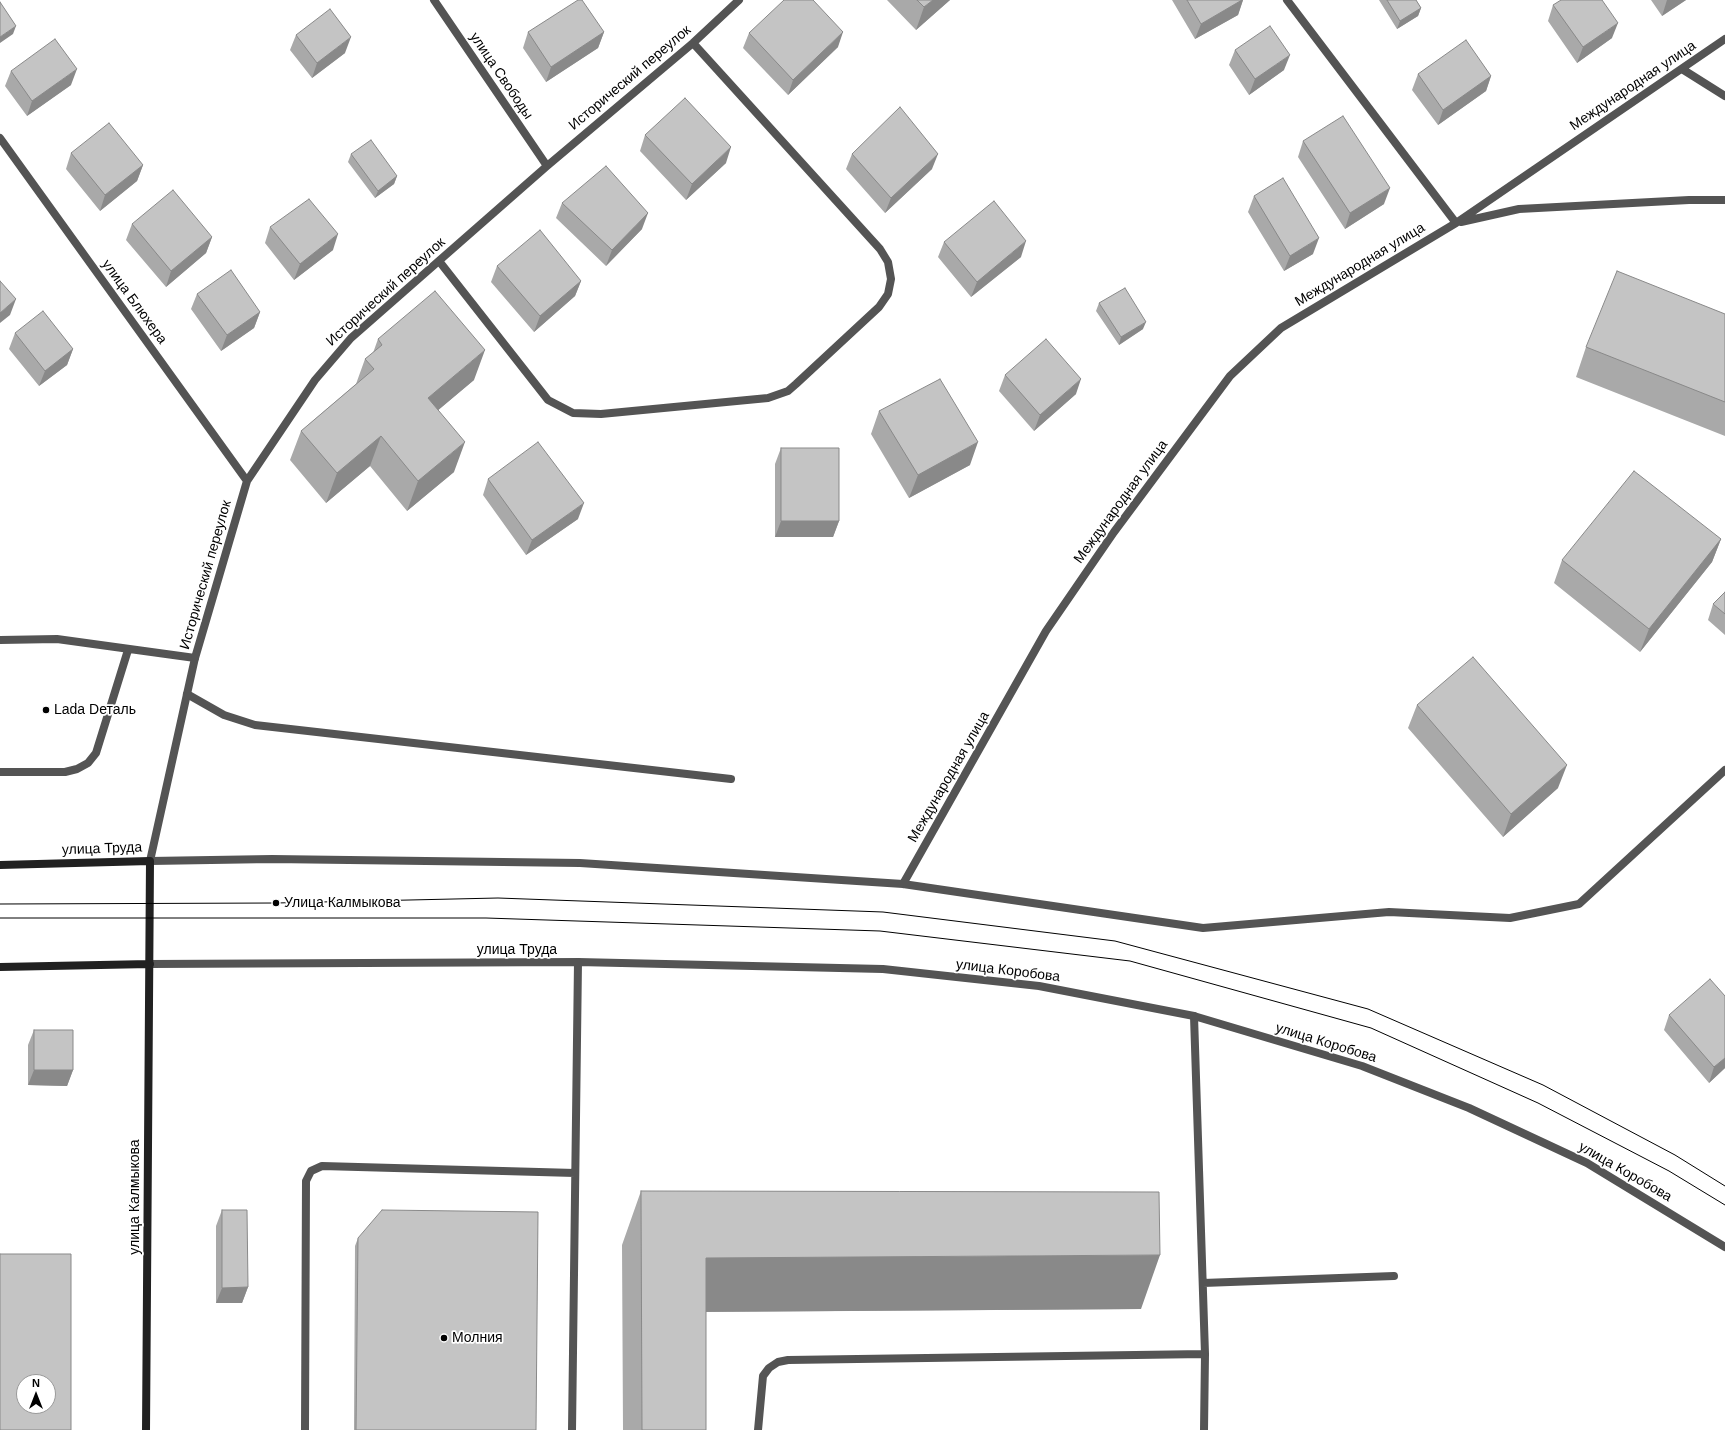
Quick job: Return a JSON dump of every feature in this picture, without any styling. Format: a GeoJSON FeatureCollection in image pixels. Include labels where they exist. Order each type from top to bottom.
{"type":"FeatureCollection","features":[{"type":"Feature","properties":{"kind":"main road","name":"улица Труда"},"geometry":{"type":"LineString","coordinates":[[0,865],[150,861],[150,964],[0,967]]}},
{"type":"Feature","properties":{"kind":"main road","name":"улица Калмыкова"},"geometry":{"type":"LineString","coordinates":[[146,1430],[150,964]]}},
{"type":"Feature","properties":{"kind":"street","name":"улица Свободы"},"geometry":{"type":"LineString","coordinates":[[434,0],[547,166]]}},
{"type":"Feature","properties":{"kind":"street","name":"Исторический переулок"},"geometry":{"type":"LineString","coordinates":[[150,861],[195,658],[247,481],[315,380],[350,338],[547,166],[693,43],[739,0]]}},
{"type":"Feature","properties":{"kind":"street"},"geometry":{"type":"LineString","coordinates":[[1287,0],[1456,223],[1519,209],[1689,200],[1725,200]]}},
{"type":"Feature","properties":{"kind":"street","name":"Международная улица"},"geometry":{"type":"LineString","coordinates":[[903,884],[1046,631],[1114,532],[1230,376],[1281,328],[1358,280],[1456,223],[1725,39]]}},
{"type":"Feature","properties":{"kind":"street"},"geometry":{"type":"LineString","coordinates":[[439,261],[548,400],[573,413],[601,414],[768,398],[788,391],[879,307],[888,294],[891,279],[888,262],[880,249],[693,43]]}},
{"type":"Feature","properties":{"kind":"street"},"geometry":{"type":"LineString","coordinates":[[1682,69],[1725,96]]}},
{"type":"Feature","properties":{"kind":"street","name":"улица Блюхера"},"geometry":{"type":"LineString","coordinates":[[0,138],[247,481]]}},
{"type":"Feature","properties":{"kind":"street"},"geometry":{"type":"LineString","coordinates":[[0,640],[57,639],[128,650],[195,658]]}},
{"type":"Feature","properties":{"kind":"street"},"geometry":{"type":"LineString","coordinates":[[0,772],[65,772],[78,770],[88,763],[96,753],[128,650]]}},
{"type":"Feature","properties":{"kind":"street"},"geometry":{"type":"LineString","coordinates":[[187,694],[224,715],[255,726],[731,778]]}},
{"type":"Feature","properties":{"kind":"street"},"geometry":{"type":"LineString","coordinates":[[150,861],[272,859],[580,863],[903,884],[1203,928],[1389,912],[1510,918],[1579,904],[1725,770]]}},
{"type":"Feature","properties":{"kind":"street"},"geometry":{"type":"LineString","coordinates":[[572,1430],[578,962]]}},
{"type":"Feature","properties":{"kind":"street","name":"улица Труда"},"geometry":{"type":"LineString","coordinates":[[150,964],[578,962],[883,969]]}},
{"type":"Feature","properties":{"kind":"street","name":"улица Коробова"},"geometry":{"type":"LineString","coordinates":[[883,969],[1039,986],[1194,1016],[1362,1066],[1469,1108],[1587,1163],[1725,1247]]}},
{"type":"Feature","properties":{"kind":"street"},"geometry":{"type":"LineString","coordinates":[[1194,1016],[1205,1354],[1204,1430]]}},
{"type":"Feature","properties":{"kind":"street"},"geometry":{"type":"LineString","coordinates":[[305,1430],[306,1181],[311,1171],[322,1166],[575,1174]]}},
{"type":"Feature","properties":{"kind":"street"},"geometry":{"type":"LineString","coordinates":[[1203,1283],[1394,1276]]}},
{"type":"Feature","properties":{"kind":"street"},"geometry":{"type":"LineString","coordinates":[[758,1430],[763,1376],[773,1365],[788,1360],[1205,1354]]}},
{"type":"Feature","properties":{"kind":"building"},"geometry":{"type":"Polygon","coordinates":[[[578,0],[582,0],[604,32],[551,67],[528,32],[578,0]]]}},
{"type":"Feature","properties":{"kind":"building"},"geometry":{"type":"Polygon","coordinates":[[[784,0],[813,0],[843,32],[793,80],[749,33],[784,0]]]}},
{"type":"Feature","properties":{"kind":"building"},"geometry":{"type":"Polygon","coordinates":[[[917,0],[933,0],[924,7],[917,0]]]}},
{"type":"Feature","properties":{"kind":"building"},"geometry":{"type":"Polygon","coordinates":[[[1187,0],[1242,0],[1201,24],[1187,0]]]}},
{"type":"Feature","properties":{"kind":"building"},"geometry":{"type":"Polygon","coordinates":[[[1387,0],[1416,0],[1421,8],[1400,21],[1387,0]]]}},
{"type":"Feature","properties":{"kind":"building"},"geometry":{"type":"Polygon","coordinates":[[[1561,0],[1602,0],[1618,23],[1583,47],[1553,5],[1561,0]]]}},
{"type":"Feature","properties":{"kind":"building"},"geometry":{"type":"Polygon","coordinates":[[[0,2],[16,26],[0,37],[0,2]]]}},
{"type":"Feature","properties":{"kind":"building"},"geometry":{"type":"Polygon","coordinates":[[[330,9],[351,37],[317,63],[296,35],[330,9]]]}},
{"type":"Feature","properties":{"kind":"building"},"geometry":{"type":"Polygon","coordinates":[[[1270,26],[1290,55],[1255,79],[1235,50],[1270,26]]]}},
{"type":"Feature","properties":{"kind":"building"},"geometry":{"type":"Polygon","coordinates":[[[55,39],[77,69],[32,101],[11,71],[55,39]]]}},
{"type":"Feature","properties":{"kind":"building"},"geometry":{"type":"Polygon","coordinates":[[[1466,40],[1491,76],[1443,110],[1418,74],[1466,40]]]}},
{"type":"Feature","properties":{"kind":"building"},"geometry":{"type":"Polygon","coordinates":[[[685,98],[731,147],[692,184],[645,135],[685,98]]]}},
{"type":"Feature","properties":{"kind":"building"},"geometry":{"type":"Polygon","coordinates":[[[900,107],[938,154],[891,198],[852,154],[900,107]]]}},
{"type":"Feature","properties":{"kind":"building"},"geometry":{"type":"Polygon","coordinates":[[[1343,116],[1390,188],[1350,213],[1303,141],[1343,116]]]}},
{"type":"Feature","properties":{"kind":"building"},"geometry":{"type":"Polygon","coordinates":[[[109,123],[143,165],[105,195],[71,153],[109,123]]]}},
{"type":"Feature","properties":{"kind":"building"},"geometry":{"type":"Polygon","coordinates":[[[371,140],[397,176],[378,191],[351,154],[371,140]]]}},
{"type":"Feature","properties":{"kind":"building"},"geometry":{"type":"Polygon","coordinates":[[[606,166],[648,213],[612,250],[562,203],[606,166]]]}},
{"type":"Feature","properties":{"kind":"building"},"geometry":{"type":"Polygon","coordinates":[[[1283,178],[1319,238],[1290,256],[1254,196],[1283,178]]]}},
{"type":"Feature","properties":{"kind":"building"},"geometry":{"type":"Polygon","coordinates":[[[173,190],[212,237],[171,271],[132,224],[173,190]]]}},
{"type":"Feature","properties":{"kind":"building"},"geometry":{"type":"Polygon","coordinates":[[[309,199],[338,234],[300,264],[270,227],[309,199]]]}},
{"type":"Feature","properties":{"kind":"building"},"geometry":{"type":"Polygon","coordinates":[[[994,201],[1026,241],[977,282],[944,242],[994,201]]]}},
{"type":"Feature","properties":{"kind":"building"},"geometry":{"type":"Polygon","coordinates":[[[540,230],[581,281],[540,316],[497,266],[540,230]]]}},
{"type":"Feature","properties":{"kind":"building"},"geometry":{"type":"Polygon","coordinates":[[[231,270],[260,312],[227,335],[197,294],[231,270]]]}},
{"type":"Feature","properties":{"kind":"building"},"geometry":{"type":"Polygon","coordinates":[[[1617,271],[1725,314],[1725,402],[1586,347],[1617,271]]]}},
{"type":"Feature","properties":{"kind":"building"},"geometry":{"type":"Polygon","coordinates":[[[0,281],[16,299],[0,313],[0,281]]]}},
{"type":"Feature","properties":{"kind":"building"},"geometry":{"type":"Polygon","coordinates":[[[1125,288],[1146,322],[1121,337],[1099,303],[1125,288]]]}},
{"type":"Feature","properties":{"kind":"building"},"geometry":{"type":"Polygon","coordinates":[[[435,291],[485,350],[428,398],[465,442],[418,481],[381,436],[337,473],[301,431],[374,369],[365,359],[382,345],[378,339],[435,291]]]}},
{"type":"Feature","properties":{"kind":"building"},"geometry":{"type":"Polygon","coordinates":[[[43,311],[73,349],[45,371],[15,333],[43,311]]]}},
{"type":"Feature","properties":{"kind":"building"},"geometry":{"type":"Polygon","coordinates":[[[1046,339],[1081,379],[1040,415],[1005,375],[1046,339]]]}},
{"type":"Feature","properties":{"kind":"building"},"geometry":{"type":"Polygon","coordinates":[[[940,379],[978,442],[918,475],[879,411],[940,379]]]}},
{"type":"Feature","properties":{"kind":"building"},"geometry":{"type":"Polygon","coordinates":[[[538,442],[584,503],[532,540],[488,479],[538,442]]]}},
{"type":"Feature","properties":{"kind":"building"},"geometry":{"type":"Polygon","coordinates":[[[781,448],[839,448],[839,521],[781,521],[781,448]]]}},
{"type":"Feature","properties":{"kind":"building"},"geometry":{"type":"Polygon","coordinates":[[[1634,471],[1721,539],[1649,629],[1562,560],[1634,471]]]}},
{"type":"Feature","properties":{"kind":"building"},"geometry":{"type":"Polygon","coordinates":[[[1725,592],[1725,614],[1713,604],[1725,592]]]}},
{"type":"Feature","properties":{"kind":"building"},"geometry":{"type":"Polygon","coordinates":[[[1473,657],[1567,765],[1511,814],[1417,705],[1473,657]]]}},
{"type":"Feature","properties":{"kind":"building"},"geometry":{"type":"Polygon","coordinates":[[[1710,979],[1725,996],[1725,1058],[1714,1067],[1669,1015],[1710,979]]]}},
{"type":"Feature","properties":{"kind":"building"},"geometry":{"type":"Polygon","coordinates":[[[34,1030],[73,1030],[73,1070],[34,1070],[34,1030]]]}},
{"type":"Feature","properties":{"kind":"building"},"geometry":{"type":"Polygon","coordinates":[[[641,1191],[1159,1192],[1160,1255],[706,1258],[706,1430],[642,1430],[641,1191]]]}},
{"type":"Feature","properties":{"kind":"building"},"geometry":{"type":"Polygon","coordinates":[[[222,1210],[247,1210],[248,1287],[222,1288],[222,1210]]]}},
{"type":"Feature","properties":{"kind":"building","name":"Молния"},"geometry":{"type":"Polygon","coordinates":[[[382,1210],[538,1212],[536,1430],[356,1430],[358,1238],[382,1210]]]}},
{"type":"Feature","properties":{"kind":"building"},"geometry":{"type":"Polygon","coordinates":[[[0,1254],[71,1254],[71,1430],[0,1430],[0,1254]]]}},
{"type":"Feature","properties":{"kind":"tram line"},"geometry":{"type":"LineString","coordinates":[[0,904],[276,903],[498,898],[883,912],[1115,941],[1368,1009],[1543,1085],[1675,1155],[1725,1186]]}},
{"type":"Feature","properties":{"kind":"tram line"},"geometry":{"type":"LineString","coordinates":[[0,918],[486,918],[880,931],[1130,961],[1371,1028],[1538,1103],[1669,1171],[1725,1205]]}},
{"type":"Feature","properties":{"kind":"place","name":"Lada Dеталь"},"geometry":{"type":"Point","coordinates":[46,710]}},
{"type":"Feature","properties":{"kind":"place","name":"Улица Калмыкова"},"geometry":{"type":"Point","coordinates":[276,903]}},
{"type":"Feature","properties":{"kind":"place","name":"Молния"},"geometry":{"type":"Point","coordinates":[444,1338]}}]}
